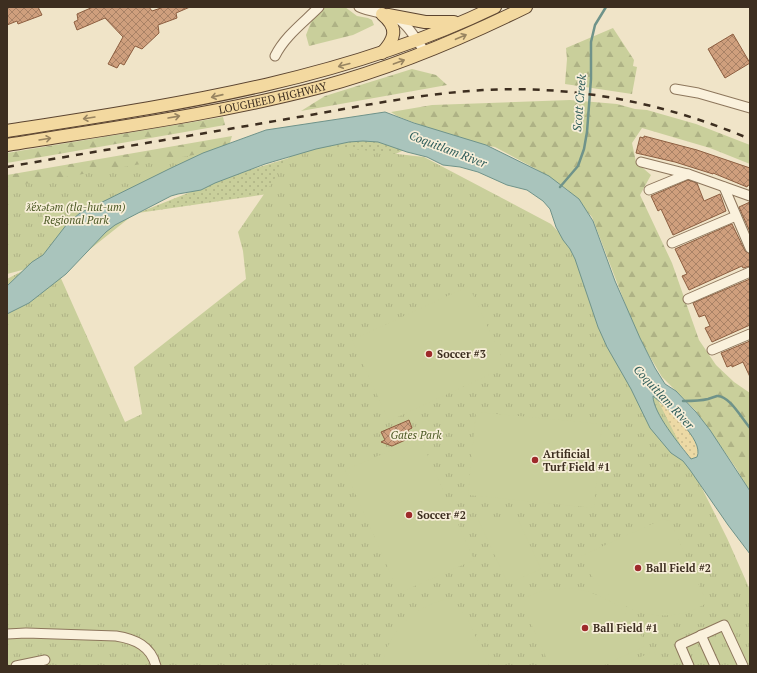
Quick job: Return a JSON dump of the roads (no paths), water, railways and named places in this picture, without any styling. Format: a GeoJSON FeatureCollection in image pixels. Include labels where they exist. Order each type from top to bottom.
{"type":"FeatureCollection","features":[{"type":"Feature","properties":{"kind":"main road","name":"LOUGHEED HIGHWAY"},"geometry":{"type":"LineString","coordinates":[[7,131],[205,99],[319,72],[381,54],[463,22],[495,7]]}},
{"type":"Feature","properties":{"kind":"main road","name":"LOUGHEED HIGHWAY"},"geometry":{"type":"LineString","coordinates":[[7,145],[262,102],[351,78],[425,52],[526,7]]}},
{"type":"Feature","properties":{"kind":"main road"},"geometry":{"type":"LineString","coordinates":[[385,15],[426,22],[463,22]]}},
{"type":"Feature","properties":{"kind":"main road"},"geometry":{"type":"LineString","coordinates":[[381,54],[390,43],[393,35],[391,22],[385,15]]}},
{"type":"Feature","properties":{"kind":"street"},"geometry":{"type":"LineString","coordinates":[[275,56],[281,45],[319,7]]}},
{"type":"Feature","properties":{"kind":"street"},"geometry":{"type":"LineString","coordinates":[[359,7],[394,17],[402,22],[425,52]]}},
{"type":"Feature","properties":{"kind":"street"},"geometry":{"type":"LineString","coordinates":[[675,89],[698,93],[750,108]]}},
{"type":"Feature","properties":{"kind":"street"},"geometry":{"type":"LineString","coordinates":[[641,162],[688,174],[750,196]]}},
{"type":"Feature","properties":{"kind":"street"},"geometry":{"type":"LineString","coordinates":[[649,190],[688,174]]}},
{"type":"Feature","properties":{"kind":"street"},"geometry":{"type":"LineString","coordinates":[[724,187],[750,248]]}},
{"type":"Feature","properties":{"kind":"street"},"geometry":{"type":"LineString","coordinates":[[672,243],[736,216]]}},
{"type":"Feature","properties":{"kind":"street"},"geometry":{"type":"LineString","coordinates":[[688,299],[750,272]]}},
{"type":"Feature","properties":{"kind":"street"},"geometry":{"type":"LineString","coordinates":[[712,350],[750,334]]}},
{"type":"Feature","properties":{"kind":"street"},"geometry":{"type":"LineString","coordinates":[[689,666],[680,645],[724,625],[742,666]]}},
{"type":"Feature","properties":{"kind":"street"},"geometry":{"type":"LineString","coordinates":[[7,634],[26,632],[126,637],[140,643],[148,649],[156,666]]}},
{"type":"Feature","properties":{"kind":"street"},"geometry":{"type":"LineString","coordinates":[[701,635],[715,666]]}},
{"type":"Feature","properties":{"kind":"street"},"geometry":{"type":"LineString","coordinates":[[16,666],[44,660]]}},
{"type":"Feature","properties":{"kind":"water","name":"Coquitlam River"},"geometry":{"type":"Polygon","coordinates":[[[385,112],[414,123],[486,145],[549,176],[579,199],[593,221],[615,281],[655,368],[665,384],[676,391],[696,412],[710,430],[750,491],[750,554],[683,461],[671,453],[650,428],[631,389],[607,347],[598,327],[575,259],[556,227],[550,209],[543,201],[527,190],[507,185],[478,172],[460,167],[443,165],[427,157],[378,142],[363,141],[349,142],[316,149],[265,164],[215,183],[201,190],[171,196],[115,225],[106,232],[66,274],[29,303],[7,314],[7,286],[32,262],[43,255],[67,224],[80,213],[203,153],[266,130],[385,112]],[[653,396],[657,411],[668,429],[691,459],[697,457],[698,450],[690,433],[674,415],[653,396]]]}},
{"type":"Feature","properties":{"kind":"waterway","name":"Scott Creek"},"geometry":{"type":"LineString","coordinates":[[560,187],[578,166],[584,149],[587,132],[591,79],[591,42],[595,25],[606,7]]}},
{"type":"Feature","properties":{"kind":"waterway"},"geometry":{"type":"LineString","coordinates":[[683,401],[699,401],[717,396],[722,397],[731,403],[750,428]]}},
{"type":"Feature","properties":{"kind":"railway"},"geometry":{"type":"LineString","coordinates":[[7,167],[382,102],[483,90],[552,90],[620,99],[686,115],[750,139]]}},
{"type":"Feature","properties":{"kind":"place","name":"Soccer #3"},"geometry":{"type":"Point","coordinates":[429,354]}},
{"type":"Feature","properties":{"kind":"place","name":"Artificial Turf Field #1"},"geometry":{"type":"Point","coordinates":[535,460]}},
{"type":"Feature","properties":{"kind":"place","name":"Soccer #2"},"geometry":{"type":"Point","coordinates":[409,515]}},
{"type":"Feature","properties":{"kind":"place","name":"Ball Field #2"},"geometry":{"type":"Point","coordinates":[638,568]}},
{"type":"Feature","properties":{"kind":"place","name":"Ball Field #1"},"geometry":{"type":"Point","coordinates":[585,628]}},
{"type":"Feature","properties":{"kind":"park label","name":"ƛ̓éxətəm (tla-hut-um) Regional Park"},"geometry":{"type":"Point","coordinates":[76,213]}},
{"type":"Feature","properties":{"kind":"park label","name":"Gates Park"},"geometry":{"type":"Point","coordinates":[416,435]}}]}
